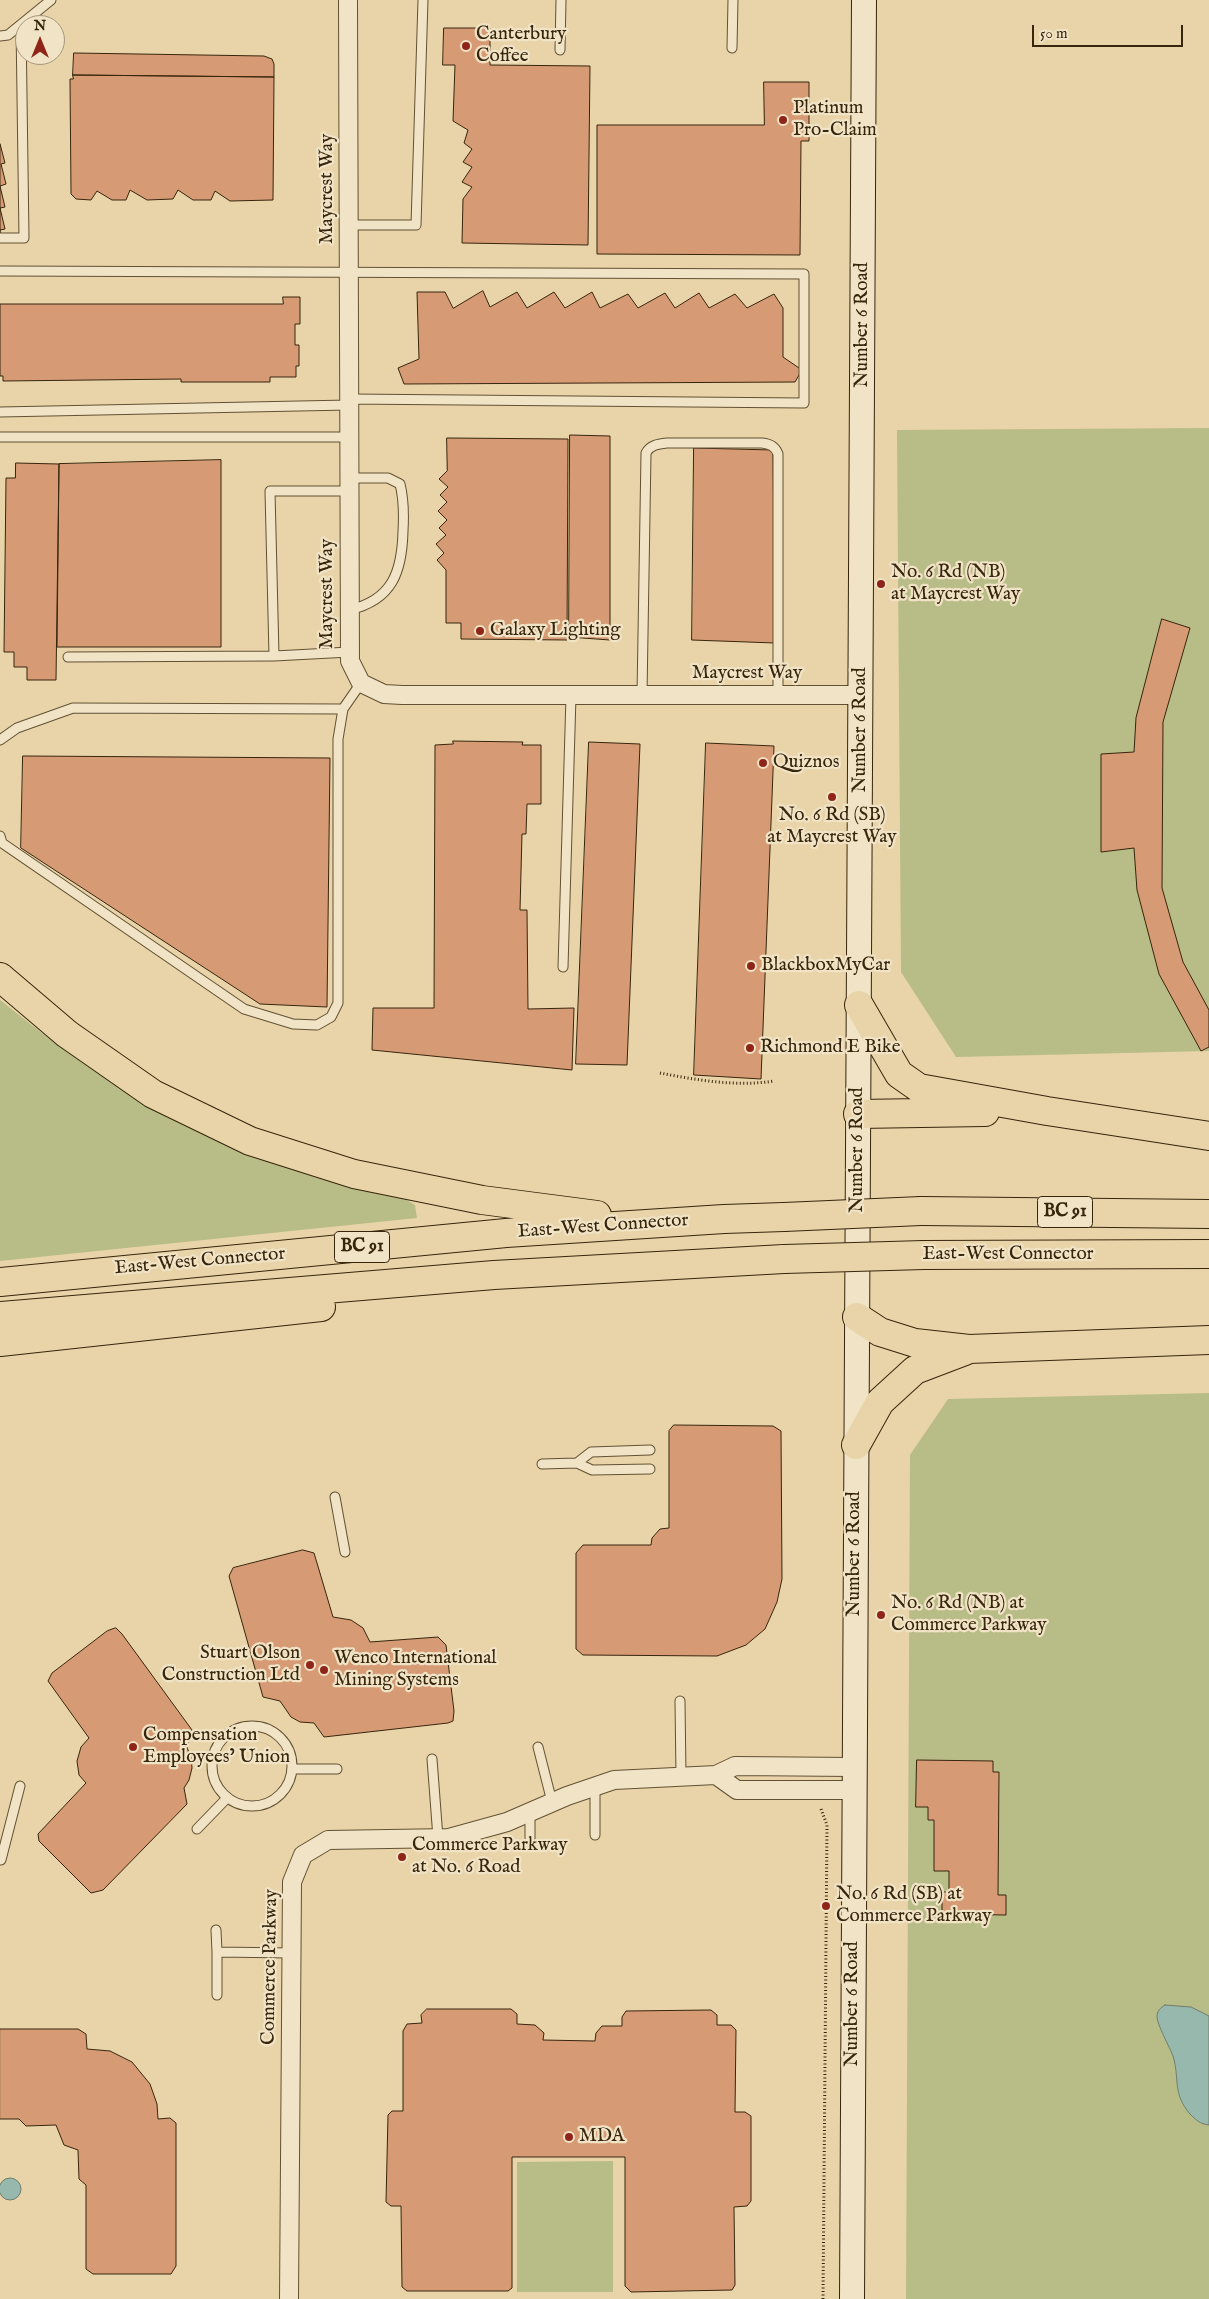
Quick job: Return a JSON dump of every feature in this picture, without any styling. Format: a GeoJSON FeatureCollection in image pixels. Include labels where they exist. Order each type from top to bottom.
{"type":"FeatureCollection","features":[{"type":"Feature","properties":{"kind":"highway"},"geometry":{"type":"LineString","coordinates":[[0,977],[67,1034],[153,1094],[250,1141],[354,1174],[482,1200],[593,1215],[724,1219]]}},
{"type":"Feature","properties":{"kind":"highway"},"geometry":{"type":"LineString","coordinates":[[859,1005],[899,1074],[919,1088],[1047,1112],[1209,1136]]}},
{"type":"Feature","properties":{"kind":"highway"},"geometry":{"type":"LineString","coordinates":[[858,1114],[1047,1112]]}},
{"type":"Feature","properties":{"kind":"highway","name":"East-West Connector"},"geometry":{"type":"LineString","coordinates":[[0,1282],[506,1233],[724,1219],[921,1211],[1209,1214]]}},
{"type":"Feature","properties":{"kind":"highway","name":"East-West Connector"},"geometry":{"type":"LineString","coordinates":[[0,1316],[494,1275],[784,1259],[924,1255],[1209,1254]]}},
{"type":"Feature","properties":{"kind":"highway"},"geometry":{"type":"LineString","coordinates":[[0,1342],[308,1309],[494,1275]]}},
{"type":"Feature","properties":{"kind":"highway"},"geometry":{"type":"LineString","coordinates":[[857,1317],[880,1332],[915,1343],[969,1349],[1209,1340]]}},
{"type":"Feature","properties":{"kind":"highway"},"geometry":{"type":"LineString","coordinates":[[856,1445],[880,1402],[915,1370],[969,1349]]}},
{"type":"Feature","properties":{"kind":"main road","name":"Number 6 Road"},"geometry":{"type":"LineString","coordinates":[[852,2299],[864,0]]}},
{"type":"Feature","properties":{"kind":"street","name":"Maycrest Way"},"geometry":{"type":"LineString","coordinates":[[348,0],[349,610],[350,661],[361,683],[384,694],[402,695],[861,695]]}},
{"type":"Feature","properties":{"kind":"street","name":"Commerce Parkway"},"geometry":{"type":"LineString","coordinates":[[289,2299],[292,1882],[303,1854],[328,1840],[449,1838],[507,1822],[552,1802],[614,1780],[716,1775],[735,1766],[854,1778]]}},
{"type":"Feature","properties":{"kind":"street"},"geometry":{"type":"LineString","coordinates":[[716,1775],[737,1790],[854,1778]]}},
{"type":"Feature","properties":{"kind":"lane"},"geometry":{"type":"LineString","coordinates":[[33,15],[51,0]]}},
{"type":"Feature","properties":{"kind":"lane"},"geometry":{"type":"LineString","coordinates":[[349,225],[416,225],[423,0]]}},
{"type":"Feature","properties":{"kind":"lane"},"geometry":{"type":"LineString","coordinates":[[560,50],[561,0]]}},
{"type":"Feature","properties":{"kind":"lane"},"geometry":{"type":"LineString","coordinates":[[732,48],[733,0]]}},
{"type":"Feature","properties":{"kind":"lane"},"geometry":{"type":"LineString","coordinates":[[0,36],[8,36],[15,30]]}},
{"type":"Feature","properties":{"kind":"lane"},"geometry":{"type":"LineString","coordinates":[[0,238],[24,238],[22,65]]}},
{"type":"Feature","properties":{"kind":"lane"},"geometry":{"type":"LineString","coordinates":[[0,271],[804,274],[804,403],[349,402],[0,412]]}},
{"type":"Feature","properties":{"kind":"lane"},"geometry":{"type":"LineString","coordinates":[[0,437],[349,437]]}},
{"type":"Feature","properties":{"kind":"lane"},"geometry":{"type":"LineString","coordinates":[[642,695],[646,453],[648,448],[667,443],[762,442],[770,444],[776,449],[778,454],[778,695]]}},
{"type":"Feature","properties":{"kind":"lane"},"geometry":{"type":"LineString","coordinates":[[274,656],[270,491],[349,485],[388,478],[400,484],[404,501],[403,554],[398,574],[381,596],[361,607],[349,610]]}},
{"type":"Feature","properties":{"kind":"lane"},"geometry":{"type":"LineString","coordinates":[[68,656],[274,656],[350,652]]}},
{"type":"Feature","properties":{"kind":"lane"},"geometry":{"type":"LineString","coordinates":[[0,836],[2,842],[244,1009],[294,1024],[317,1025],[331,1017],[338,1003],[338,739],[343,709],[361,683]]}},
{"type":"Feature","properties":{"kind":"lane"},"geometry":{"type":"LineString","coordinates":[[563,967],[571,696]]}},
{"type":"Feature","properties":{"kind":"lane"},"geometry":{"type":"LineString","coordinates":[[0,740],[17,728],[73,708],[343,709]]}},
{"type":"Feature","properties":{"kind":"lane"},"geometry":{"type":"LineString","coordinates":[[577,1463],[591,1452],[650,1450]]}},
{"type":"Feature","properties":{"kind":"lane"},"geometry":{"type":"LineString","coordinates":[[542,1464],[577,1463],[592,1470],[650,1469]]}},
{"type":"Feature","properties":{"kind":"lane"},"geometry":{"type":"LineString","coordinates":[[335,1497],[345,1552]]}},
{"type":"Feature","properties":{"kind":"lane"},"geometry":{"type":"LineString","coordinates":[[680,1701],[681,1776]]}},
{"type":"Feature","properties":{"kind":"lane"},"geometry":{"type":"LineString","coordinates":[[249,1726],[263,1727],[275,1733],[285,1743],[291,1755],[293,1769],[290,1781],[284,1792],[268,1803],[250,1807],[238,1804],[227,1798],[218,1788],[212,1775],[212,1761],[216,1748],[224,1737],[236,1729],[249,1726]]}},
{"type":"Feature","properties":{"kind":"lane"},"geometry":{"type":"LineString","coordinates":[[538,1747],[552,1802]]}},
{"type":"Feature","properties":{"kind":"lane"},"geometry":{"type":"LineString","coordinates":[[432,1759],[438,1838]]}},
{"type":"Feature","properties":{"kind":"lane"},"geometry":{"type":"LineString","coordinates":[[293,1769],[338,1769]]}},
{"type":"Feature","properties":{"kind":"lane"},"geometry":{"type":"LineString","coordinates":[[1,1860],[20,1786]]}},
{"type":"Feature","properties":{"kind":"lane"},"geometry":{"type":"LineString","coordinates":[[595,1786],[596,1835]]}},
{"type":"Feature","properties":{"kind":"lane"},"geometry":{"type":"LineString","coordinates":[[197,1829],[227,1798]]}},
{"type":"Feature","properties":{"kind":"lane"},"geometry":{"type":"LineString","coordinates":[[530,1811],[530,1838]]}},
{"type":"Feature","properties":{"kind":"lane"},"geometry":{"type":"LineString","coordinates":[[216,1930],[217,1995]]}},
{"type":"Feature","properties":{"kind":"lane"},"geometry":{"type":"LineString","coordinates":[[217,1952],[292,1953]]}},
{"type":"Feature","properties":{"kind":"path"},"geometry":{"type":"LineString","coordinates":[[660,1073],[693,1079],[760,1084],[774,1082]]}},
{"type":"Feature","properties":{"kind":"path"},"geometry":{"type":"LineString","coordinates":[[820,1806],[827,1825],[823,2299]]}},
{"type":"Feature","properties":{"kind":"green space"},"geometry":{"type":"Polygon","coordinates":[[[1209,428],[1209,1051],[956,1057],[901,972],[897,430],[1209,428]]]}},
{"type":"Feature","properties":{"kind":"green space"},"geometry":{"type":"Polygon","coordinates":[[[0,1000],[57,1045],[115,1084],[346,1185],[405,1199],[415,1205],[417,1218],[0,1261],[0,1000]]]}},
{"type":"Feature","properties":{"kind":"green space"},"geometry":{"type":"Polygon","coordinates":[[[1209,1393],[1209,2299],[906,2299],[910,1455],[948,1399],[1209,1393]]]}},
{"type":"Feature","properties":{"kind":"green space"},"geometry":{"type":"Polygon","coordinates":[[[613,2161],[613,2292],[517,2292],[517,2162],[613,2161]]]}},
{"type":"Feature","properties":{"kind":"water"},"geometry":{"type":"Polygon","coordinates":[[[1165,2005],[1191,2007],[1209,2016],[1209,2125],[1201,2123],[1194,2118],[1181,2099],[1173,2056],[1161,2030],[1157,2015],[1158,2011],[1165,2005]]]}},
{"type":"Feature","properties":{"kind":"water"},"geometry":{"type":"Polygon","coordinates":[[[10,2178],[18,2181],[21,2189],[18,2197],[10,2200],[2,2197],[-1,2189],[2,2181],[10,2178]]]}},
{"type":"Feature","properties":{"kind":"building"},"geometry":{"type":"Polygon","coordinates":[[[444,28],[490,28],[490,65],[590,66],[588,245],[462,243],[463,199],[472,187],[462,182],[472,167],[463,162],[472,149],[464,143],[468,130],[453,121],[455,65],[443,65],[444,28]]]}},
{"type":"Feature","properties":{"kind":"building"},"geometry":{"type":"Polygon","coordinates":[[[74,53],[264,56],[272,59],[274,77],[73,75],[74,53]]]}},
{"type":"Feature","properties":{"kind":"building"},"geometry":{"type":"Polygon","coordinates":[[[73,75],[274,77],[273,200],[230,201],[215,191],[211,200],[193,200],[178,190],[173,199],[147,200],[130,190],[126,200],[112,200],[97,191],[91,200],[76,199],[71,194],[70,79],[73,79],[73,75]]]}},
{"type":"Feature","properties":{"kind":"building"},"geometry":{"type":"Polygon","coordinates":[[[764,82],[809,82],[809,141],[801,141],[800,255],[597,254],[597,125],[764,125],[764,82]]]}},
{"type":"Feature","properties":{"kind":"building"},"geometry":{"type":"Polygon","coordinates":[[[0,144],[5,163],[1,164],[6,184],[0,186],[0,144]]]}},
{"type":"Feature","properties":{"kind":"building"},"geometry":{"type":"Polygon","coordinates":[[[0,186],[5,207],[0,208],[0,186]]]}},
{"type":"Feature","properties":{"kind":"building"},"geometry":{"type":"Polygon","coordinates":[[[0,208],[5,229],[0,230],[0,208]]]}},
{"type":"Feature","properties":{"kind":"building"},"geometry":{"type":"Polygon","coordinates":[[[483,291],[490,307],[517,292],[527,308],[554,292],[565,308],[592,292],[600,308],[628,294],[638,308],[665,293],[675,308],[699,293],[709,308],[735,294],[747,308],[774,294],[783,308],[783,357],[802,370],[795,382],[404,384],[398,368],[419,359],[417,292],[445,292],[453,308],[483,291]]]}},
{"type":"Feature","properties":{"kind":"building"},"geometry":{"type":"Polygon","coordinates":[[[283,297],[300,297],[300,324],[295,324],[295,345],[299,345],[299,366],[296,366],[296,377],[270,377],[270,382],[181,382],[181,379],[3,381],[3,376],[0,376],[0,304],[283,304],[283,297]]]}},
{"type":"Feature","properties":{"kind":"building"},"geometry":{"type":"Polygon","coordinates":[[[570,435],[610,436],[610,640],[569,637],[570,435]]]}},
{"type":"Feature","properties":{"kind":"building"},"geometry":{"type":"Polygon","coordinates":[[[447,438],[568,439],[567,640],[461,639],[461,623],[446,623],[446,570],[437,560],[444,553],[436,544],[446,535],[439,528],[447,520],[438,511],[447,502],[440,495],[448,487],[439,479],[447,471],[447,438]]]}},
{"type":"Feature","properties":{"kind":"building"},"geometry":{"type":"Polygon","coordinates":[[[694,448],[773,450],[775,643],[692,640],[694,448]]]}},
{"type":"Feature","properties":{"kind":"building"},"geometry":{"type":"Polygon","coordinates":[[[221,460],[221,647],[57,647],[59,464],[221,460]]]}},
{"type":"Feature","properties":{"kind":"building"},"geometry":{"type":"Polygon","coordinates":[[[16,463],[59,464],[56,680],[27,680],[27,667],[14,667],[14,652],[4,652],[6,478],[15,478],[16,463]]]}},
{"type":"Feature","properties":{"kind":"building"},"geometry":{"type":"Polygon","coordinates":[[[1162,619],[1190,628],[1163,722],[1162,888],[1183,962],[1209,1010],[1209,1047],[1201,1051],[1159,974],[1137,890],[1134,848],[1101,852],[1101,754],[1134,752],[1136,718],[1162,619]]]}},
{"type":"Feature","properties":{"kind":"building"},"geometry":{"type":"Polygon","coordinates":[[[453,741],[523,742],[522,745],[541,745],[541,804],[527,804],[526,834],[522,834],[520,910],[527,910],[528,1009],[574,1008],[572,1070],[372,1050],[373,1008],[434,1008],[435,745],[453,744],[453,741]]]}},
{"type":"Feature","properties":{"kind":"building"},"geometry":{"type":"Polygon","coordinates":[[[589,742],[640,744],[627,1065],[576,1064],[589,742]]]}},
{"type":"Feature","properties":{"kind":"building"},"geometry":{"type":"Polygon","coordinates":[[[706,743],[774,746],[761,1079],[694,1075],[706,743]]]}},
{"type":"Feature","properties":{"kind":"building"},"geometry":{"type":"Polygon","coordinates":[[[23,756],[330,758],[327,1007],[260,1004],[21,848],[23,756]]]}},
{"type":"Feature","properties":{"kind":"building"},"geometry":{"type":"Polygon","coordinates":[[[674,1425],[773,1426],[781,1431],[782,1579],[777,1602],[765,1629],[746,1645],[717,1656],[583,1655],[576,1649],[576,1553],[583,1545],[651,1545],[652,1538],[660,1529],[669,1528],[669,1431],[674,1425]]]}},
{"type":"Feature","properties":{"kind":"building"},"geometry":{"type":"Polygon","coordinates":[[[303,1550],[314,1553],[333,1617],[351,1620],[363,1628],[370,1642],[438,1637],[446,1645],[454,1711],[453,1721],[324,1737],[314,1723],[300,1722],[291,1717],[280,1701],[263,1697],[229,1576],[233,1568],[303,1550]]]}},
{"type":"Feature","properties":{"kind":"building"},"geometry":{"type":"Polygon","coordinates":[[[116,1628],[192,1730],[187,1748],[191,1756],[192,1768],[189,1780],[184,1788],[187,1804],[103,1890],[91,1893],[39,1841],[38,1834],[86,1783],[79,1775],[77,1761],[81,1747],[89,1738],[48,1681],[52,1673],[107,1631],[116,1628]]]}},
{"type":"Feature","properties":{"kind":"building"},"geometry":{"type":"Polygon","coordinates":[[[917,1760],[993,1761],[993,1772],[999,1772],[998,1895],[1006,1895],[1006,1915],[942,1914],[942,1892],[949,1892],[949,1871],[934,1871],[934,1820],[928,1820],[928,1807],[916,1807],[917,1760]]]}},
{"type":"Feature","properties":{"kind":"building","name":"MDA"},"geometry":{"type":"Polygon","coordinates":[[[427,2009],[511,2009],[517,2014],[517,2024],[535,2025],[544,2033],[543,2040],[595,2041],[596,2033],[602,2026],[622,2026],[622,2017],[626,2011],[711,2010],[717,2015],[717,2025],[731,2025],[736,2030],[735,2112],[745,2112],[751,2116],[751,2201],[747,2206],[734,2207],[735,2285],[732,2290],[631,2292],[625,2286],[625,2157],[512,2157],[512,2288],[508,2291],[407,2291],[402,2287],[401,2206],[391,2206],[386,2202],[388,2115],[392,2111],[403,2111],[403,2031],[407,2024],[422,2023],[421,2015],[427,2009]]]}},
{"type":"Feature","properties":{"kind":"building"},"geometry":{"type":"Polygon","coordinates":[[[0,2029],[78,2029],[86,2034],[87,2049],[110,2051],[132,2062],[150,2084],[157,2104],[158,2119],[170,2118],[176,2123],[176,2266],[171,2274],[93,2274],[86,2269],[86,2185],[79,2179],[78,2150],[64,2145],[56,2125],[26,2126],[19,2119],[0,2119],[0,2029]]]}},
{"type":"Feature","properties":{"kind":"place","name":"Canterbury Coffee"},"geometry":{"type":"Point","coordinates":[466,46]}},
{"type":"Feature","properties":{"kind":"place","name":"Platinum Pro-Claim"},"geometry":{"type":"Point","coordinates":[783,120]}},
{"type":"Feature","properties":{"kind":"place","name":"No. 6 Rd (NB) at Maycrest Way"},"geometry":{"type":"Point","coordinates":[881,584]}},
{"type":"Feature","properties":{"kind":"place","name":"Galaxy Lighting"},"geometry":{"type":"Point","coordinates":[480,631]}},
{"type":"Feature","properties":{"kind":"place","name":"Quiznos"},"geometry":{"type":"Point","coordinates":[763,763]}},
{"type":"Feature","properties":{"kind":"place","name":"No. 6 Rd (SB) at Maycrest Way"},"geometry":{"type":"Point","coordinates":[832,797]}},
{"type":"Feature","properties":{"kind":"place","name":"BlackboxMyCar"},"geometry":{"type":"Point","coordinates":[751,966]}},
{"type":"Feature","properties":{"kind":"place","name":"Richmond E Bike"},"geometry":{"type":"Point","coordinates":[750,1048]}},
{"type":"Feature","properties":{"kind":"place","name":"No. 6 Rd (NB) at Commerce Parkway"},"geometry":{"type":"Point","coordinates":[881,1615]}},
{"type":"Feature","properties":{"kind":"place","name":"Stuart Olson Construction Ltd"},"geometry":{"type":"Point","coordinates":[310,1665]}},
{"type":"Feature","properties":{"kind":"place","name":"Wenco International Mining Systems"},"geometry":{"type":"Point","coordinates":[324,1670]}},
{"type":"Feature","properties":{"kind":"place","name":"Compensation Employees’ Union"},"geometry":{"type":"Point","coordinates":[133,1747]}},
{"type":"Feature","properties":{"kind":"place","name":"Commerce Parkway at No. 6 Road"},"geometry":{"type":"Point","coordinates":[402,1857]}},
{"type":"Feature","properties":{"kind":"place","name":"No. 6 Rd (SB) at Commerce Parkway"},"geometry":{"type":"Point","coordinates":[826,1906]}},
{"type":"Feature","properties":{"kind":"place","name":"MDA"},"geometry":{"type":"Point","coordinates":[569,2137]}}]}
